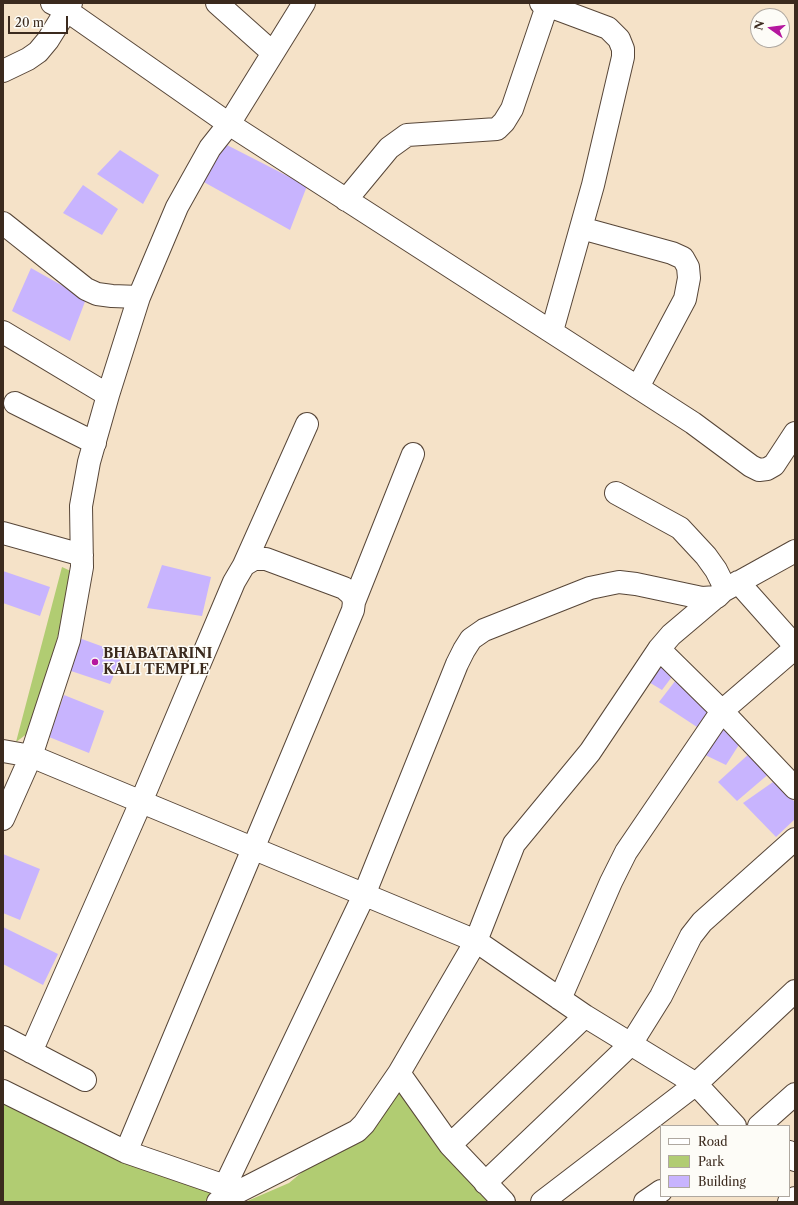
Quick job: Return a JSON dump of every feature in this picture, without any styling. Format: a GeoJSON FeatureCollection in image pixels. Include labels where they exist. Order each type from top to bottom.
{"type":"FeatureCollection","features":[{"type":"Feature","properties":{"kind":"street"},"geometry":{"type":"LineString","coordinates":[[217,3],[273,53]]}},
{"type":"Feature","properties":{"kind":"street"},"geometry":{"type":"LineString","coordinates":[[3,819],[31,756],[69,640],[82,567],[80,506],[108,395],[140,297],[177,207],[210,148],[228,124],[304,3]]}},
{"type":"Feature","properties":{"kind":"street"},"geometry":{"type":"LineString","coordinates":[[346,200],[389,148],[407,135],[497,129],[504,122],[512,109],[544,4],[608,28],[619,38],[623,49],[623,57],[593,185],[552,331]]}},
{"type":"Feature","properties":{"kind":"street"},"geometry":{"type":"LineString","coordinates":[[3,71],[28,59],[38,52],[48,40],[63,5],[228,124],[694,423],[751,466],[759,470],[767,469],[774,465],[795,434]]}},
{"type":"Feature","properties":{"kind":"street"},"geometry":{"type":"LineString","coordinates":[[3,223],[86,289],[97,294],[140,297]]}},
{"type":"Feature","properties":{"kind":"street"},"geometry":{"type":"LineString","coordinates":[[581,228],[672,253],[683,258],[688,267],[689,278],[685,299],[638,387]]}},
{"type":"Feature","properties":{"kind":"street"},"geometry":{"type":"LineString","coordinates":[[3,332],[108,395]]}},
{"type":"Feature","properties":{"kind":"street"},"geometry":{"type":"LineString","coordinates":[[15,403],[95,443]]}},
{"type":"Feature","properties":{"kind":"street"},"geometry":{"type":"LineString","coordinates":[[31,1052],[141,802],[234,582],[244,565],[307,424]]}},
{"type":"Feature","properties":{"kind":"street"},"geometry":{"type":"LineString","coordinates":[[126,1152],[353,610],[354,602],[412,454]]}},
{"type":"Feature","properties":{"kind":"street"},"geometry":{"type":"LineString","coordinates":[[616,493],[680,528],[706,556],[716,570],[725,588],[731,587]]}},
{"type":"Feature","properties":{"kind":"street"},"geometry":{"type":"LineString","coordinates":[[3,533],[82,555]]}},
{"type":"Feature","properties":{"kind":"street"},"geometry":{"type":"LineString","coordinates":[[223,1197],[364,895],[457,664],[464,650],[472,639],[484,630],[590,588],[619,582],[636,584],[702,598],[717,597],[731,587],[795,551]]}},
{"type":"Feature","properties":{"kind":"street"},"geometry":{"type":"LineString","coordinates":[[244,565],[254,558],[266,559],[344,588],[352,595],[354,602]]}},
{"type":"Feature","properties":{"kind":"street"},"geometry":{"type":"LineString","coordinates":[[560,999],[611,882],[626,852],[722,711],[795,647],[731,587]]}},
{"type":"Feature","properties":{"kind":"street"},"geometry":{"type":"LineString","coordinates":[[223,1197],[357,1130],[371,1116],[399,1073],[476,941],[514,844],[590,752],[659,649],[671,635],[731,587]]}},
{"type":"Feature","properties":{"kind":"street"},"geometry":{"type":"LineString","coordinates":[[659,649],[722,711],[795,788]]}},
{"type":"Feature","properties":{"kind":"street"},"geometry":{"type":"LineString","coordinates":[[3,751],[31,756],[476,941],[585,1016],[696,1084],[734,1125]]}},
{"type":"Feature","properties":{"kind":"street"},"geometry":{"type":"LineString","coordinates":[[485,1183],[630,1044],[661,996],[691,936],[702,922],[795,838]]}},
{"type":"Feature","properties":{"kind":"street"},"geometry":{"type":"LineString","coordinates":[[542,1202],[696,1084],[795,991]]}},
{"type":"Feature","properties":{"kind":"street"},"geometry":{"type":"LineString","coordinates":[[450,1145],[585,1016]]}},
{"type":"Feature","properties":{"kind":"street"},"geometry":{"type":"LineString","coordinates":[[3,1037],[85,1080]]}},
{"type":"Feature","properties":{"kind":"street"},"geometry":{"type":"LineString","coordinates":[[399,1073],[450,1145],[504,1202]]}},
{"type":"Feature","properties":{"kind":"street"},"geometry":{"type":"LineString","coordinates":[[3,1091],[126,1152],[223,1197]]}},
{"type":"Feature","properties":{"kind":"street"},"geometry":{"type":"LineString","coordinates":[[761,1125],[795,1094]]}},
{"type":"Feature","properties":{"kind":"street"},"geometry":{"type":"LineString","coordinates":[[645,1202],[660,1192]]}},
{"type":"Feature","properties":{"kind":"street"},"geometry":{"type":"LineString","coordinates":[[790,1202],[795,1198]]}},
{"type":"Feature","properties":{"kind":"green space"},"geometry":{"type":"Polygon","coordinates":[[[62,567],[75,573],[32,730],[16,742],[62,567]]]}},
{"type":"Feature","properties":{"kind":"green space"},"geometry":{"type":"Polygon","coordinates":[[[395,1087],[506,1202],[245,1202],[289,1183],[337,1143],[395,1087]]]}},
{"type":"Feature","properties":{"kind":"green space"},"geometry":{"type":"Polygon","coordinates":[[[3,1101],[54,1125],[214,1194],[204,1202],[3,1202],[3,1101]]]}},
{"type":"Feature","properties":{"kind":"building"},"geometry":{"type":"Polygon","coordinates":[[[225,144],[307,186],[290,230],[202,181],[225,144]]]}},
{"type":"Feature","properties":{"kind":"building"},"geometry":{"type":"Polygon","coordinates":[[[120,150],[159,175],[143,204],[97,174],[120,150]]]}},
{"type":"Feature","properties":{"kind":"building"},"geometry":{"type":"Polygon","coordinates":[[[83,185],[118,209],[102,235],[63,213],[83,185]]]}},
{"type":"Feature","properties":{"kind":"building"},"geometry":{"type":"Polygon","coordinates":[[[31,268],[86,299],[70,341],[12,311],[31,268]]]}},
{"type":"Feature","properties":{"kind":"building"},"geometry":{"type":"Polygon","coordinates":[[[162,565],[211,577],[202,616],[147,608],[162,565]]]}},
{"type":"Feature","properties":{"kind":"building"},"geometry":{"type":"Polygon","coordinates":[[[3,571],[50,587],[40,616],[3,603],[3,571]]]}},
{"type":"Feature","properties":{"kind":"building","name":"BHABATARINI KALI TEMPLE"},"geometry":{"type":"Polygon","coordinates":[[[79,638],[123,654],[110,684],[68,670],[79,638]]]}},
{"type":"Feature","properties":{"kind":"building"},"geometry":{"type":"Polygon","coordinates":[[[659,655],[677,670],[662,690],[642,678],[659,655]]]}},
{"type":"Feature","properties":{"kind":"building"},"geometry":{"type":"Polygon","coordinates":[[[679,676],[712,706],[697,727],[659,702],[679,676]]]}},
{"type":"Feature","properties":{"kind":"building"},"geometry":{"type":"Polygon","coordinates":[[[64,695],[104,711],[89,753],[49,737],[64,695]]]}},
{"type":"Feature","properties":{"kind":"building"},"geometry":{"type":"Polygon","coordinates":[[[716,726],[742,740],[726,765],[699,752],[716,726]]]}},
{"type":"Feature","properties":{"kind":"building"},"geometry":{"type":"Polygon","coordinates":[[[751,752],[771,772],[737,801],[718,782],[751,752]]]}},
{"type":"Feature","properties":{"kind":"building"},"geometry":{"type":"Polygon","coordinates":[[[773,782],[795,802],[795,819],[776,837],[743,803],[773,782]]]}},
{"type":"Feature","properties":{"kind":"building"},"geometry":{"type":"Polygon","coordinates":[[[3,854],[40,869],[20,920],[3,913],[3,854]]]}},
{"type":"Feature","properties":{"kind":"building"},"geometry":{"type":"Polygon","coordinates":[[[3,927],[58,954],[43,985],[3,964],[3,927]]]}},
{"type":"Feature","properties":{"kind":"place","name":"BHABATARINI KALI TEMPLE"},"geometry":{"type":"Point","coordinates":[95,662]}}]}
